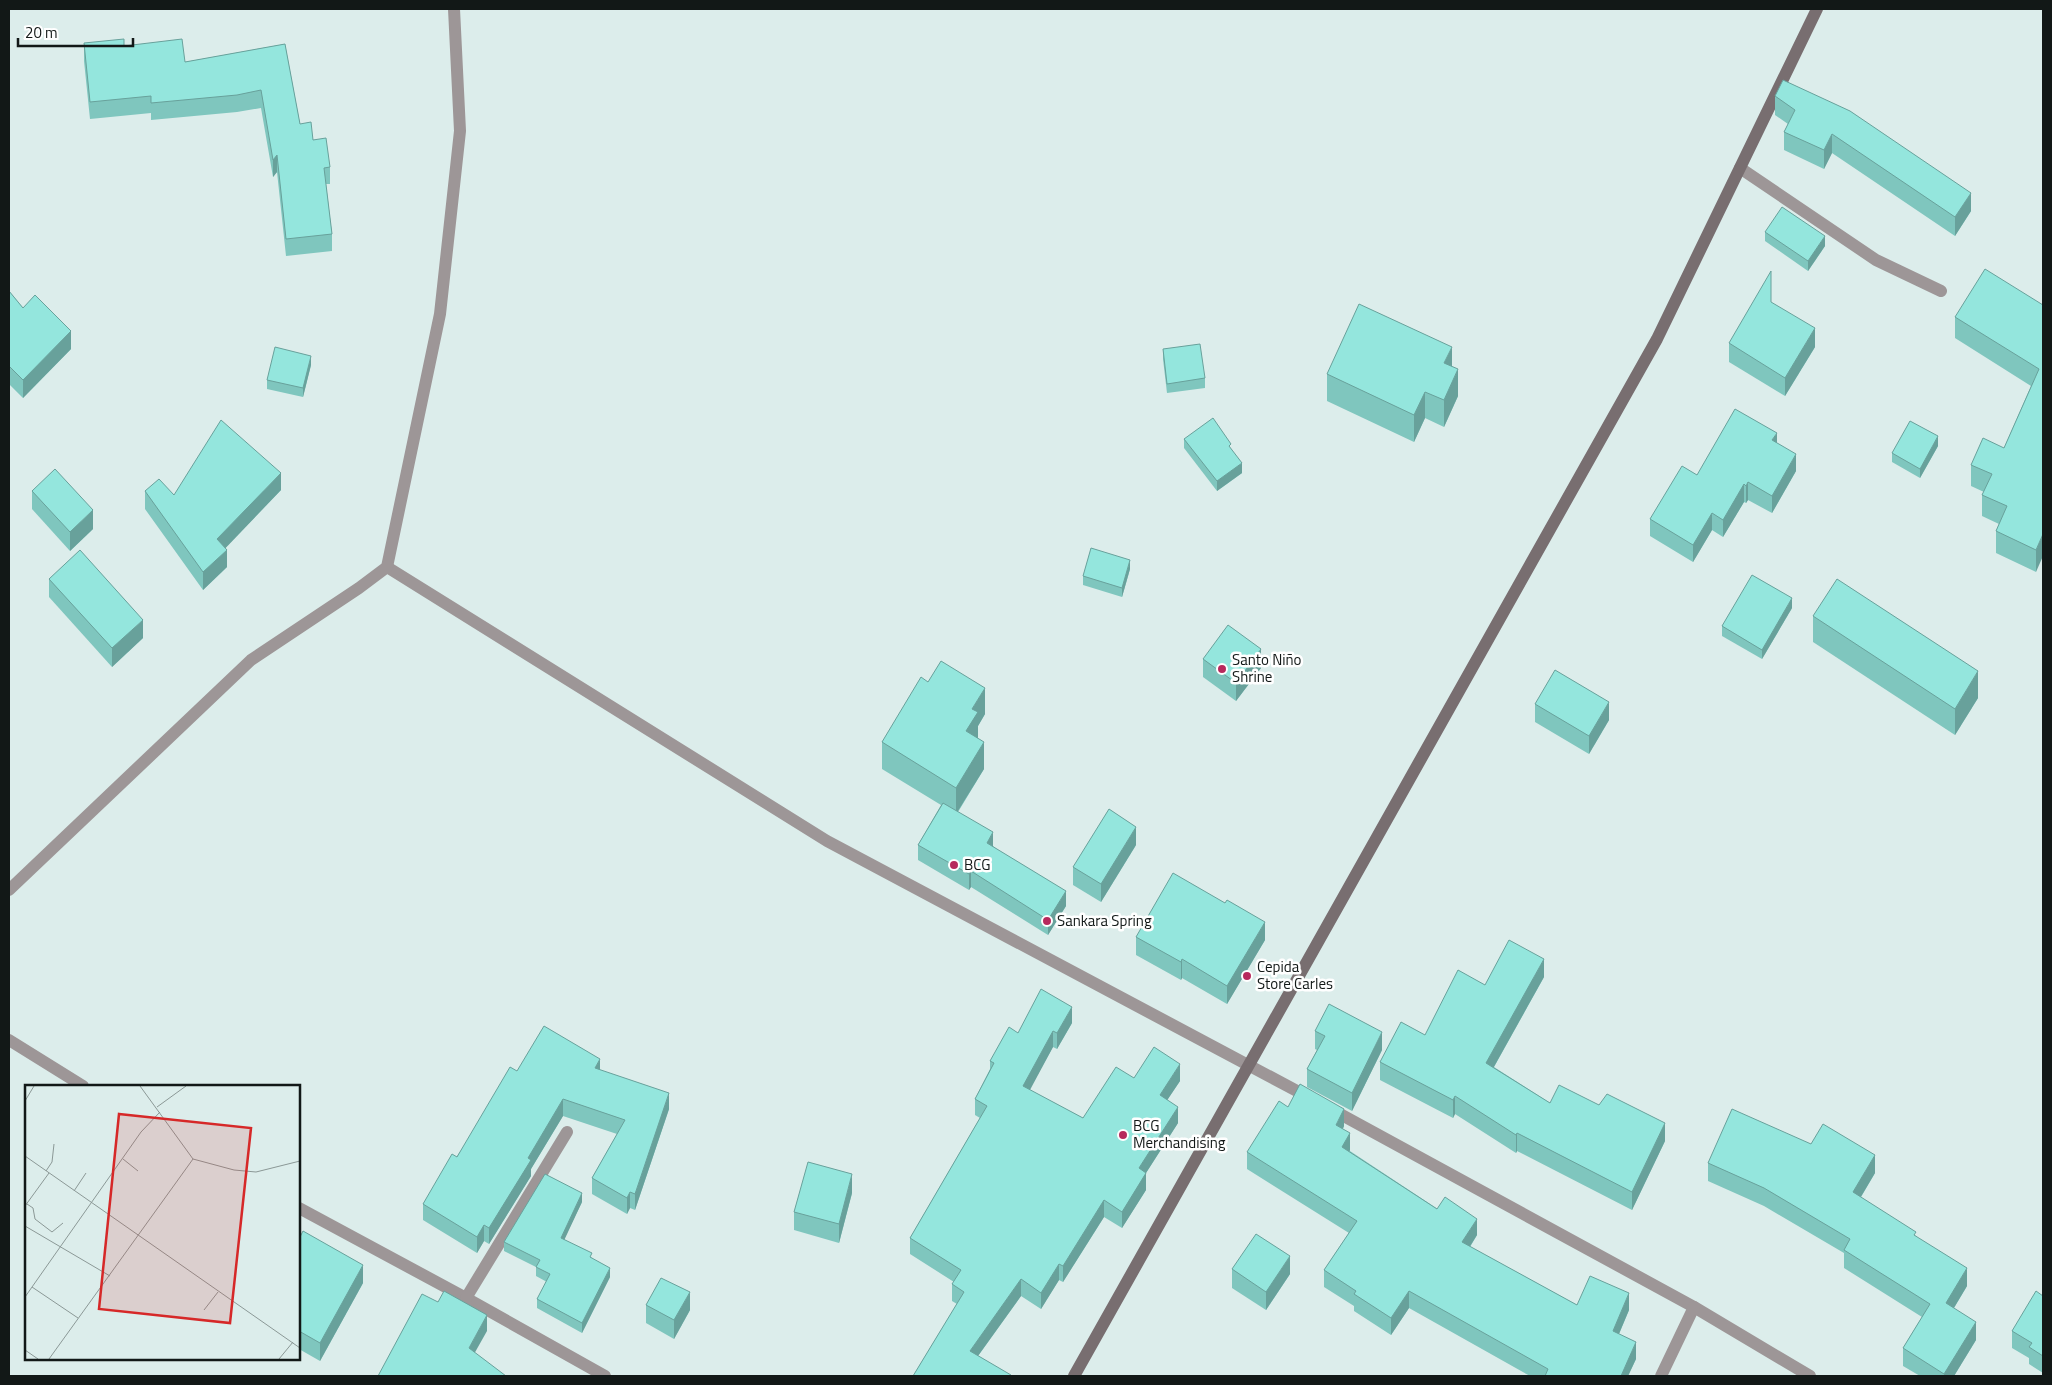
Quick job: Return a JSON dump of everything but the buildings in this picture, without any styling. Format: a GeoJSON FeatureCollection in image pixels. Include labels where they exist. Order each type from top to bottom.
{"type":"FeatureCollection","features":[{"type":"Feature","properties":{"kind":"main road"},"geometry":{"type":"LineString","coordinates":[[1074,1376],[1657,339],[1817,9]]}},
{"type":"Feature","properties":{"kind":"street"},"geometry":{"type":"LineString","coordinates":[[9,890],[251,660],[359,588],[387,567],[440,314],[460,131],[454,9]]}},
{"type":"Feature","properties":{"kind":"street"},"geometry":{"type":"LineString","coordinates":[[1740,168],[1876,260],[1941,291]]}},
{"type":"Feature","properties":{"kind":"street"},"geometry":{"type":"LineString","coordinates":[[387,567],[827,841],[1250,1065],[1694,1307],[1810,1376]]}},
{"type":"Feature","properties":{"kind":"street"},"geometry":{"type":"LineString","coordinates":[[9,1040],[82,1085]]}},
{"type":"Feature","properties":{"kind":"street"},"geometry":{"type":"LineString","coordinates":[[466,1298],[567,1132]]}},
{"type":"Feature","properties":{"kind":"street"},"geometry":{"type":"LineString","coordinates":[[300,1209],[605,1376]]}},
{"type":"Feature","properties":{"kind":"street"},"geometry":{"type":"LineString","coordinates":[[1661,1376],[1694,1307]]}},
{"type":"Feature","properties":{"kind":"place","name":"Santo Niño Shrine"},"geometry":{"type":"Point","coordinates":[1222,669]}},
{"type":"Feature","properties":{"kind":"place","name":"BCG"},"geometry":{"type":"Point","coordinates":[954,865]}},
{"type":"Feature","properties":{"kind":"place","name":"Sankara Spring"},"geometry":{"type":"Point","coordinates":[1047,921]}},
{"type":"Feature","properties":{"kind":"place","name":"Cepida Store Carles"},"geometry":{"type":"Point","coordinates":[1247,976]}},
{"type":"Feature","properties":{"kind":"place","name":"BCG Merchandising"},"geometry":{"type":"Point","coordinates":[1123,1135]}}]}
